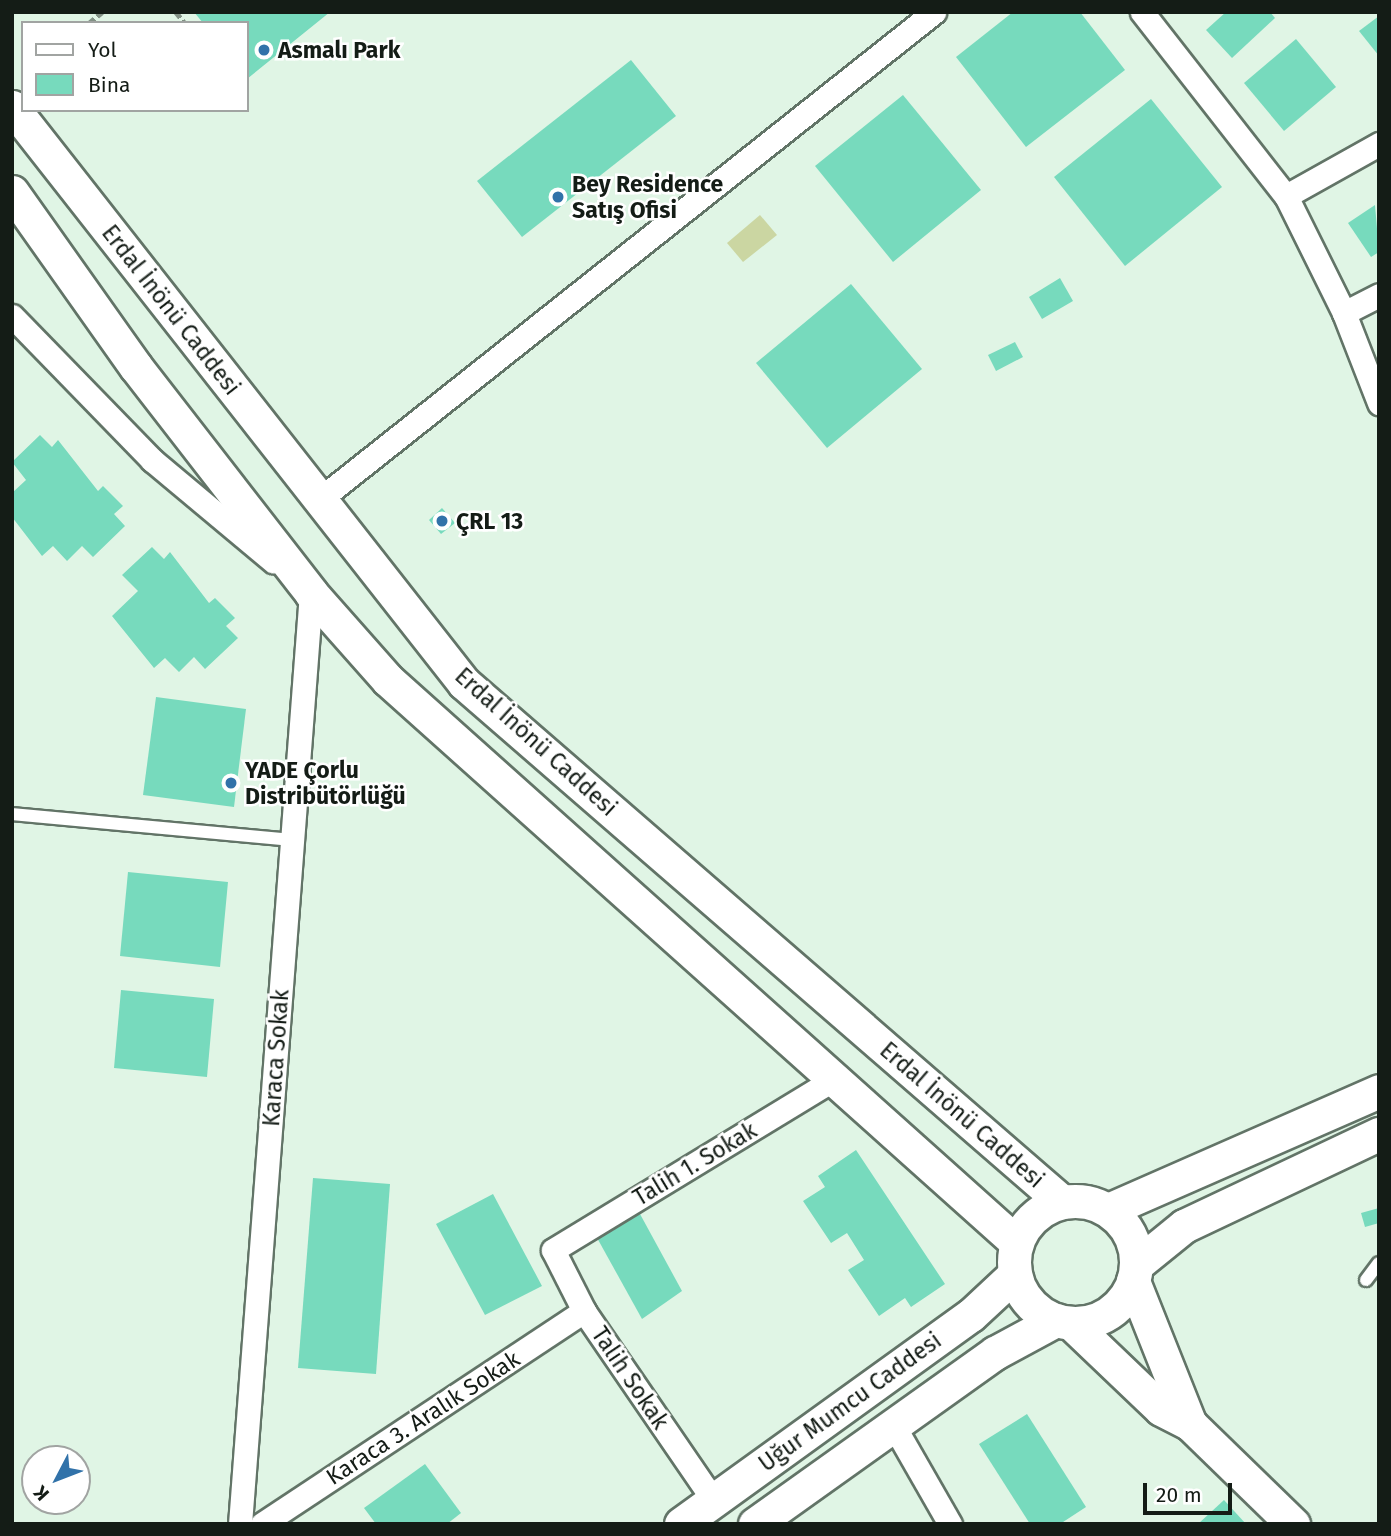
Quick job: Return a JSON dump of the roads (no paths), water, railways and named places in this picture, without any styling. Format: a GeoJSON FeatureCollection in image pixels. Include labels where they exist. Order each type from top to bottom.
{"type":"FeatureCollection","features":[{"type":"Feature","properties":{"kind":"main road","name":"Erdal İnönü Caddesi"},"geometry":{"type":"LineString","coordinates":[[12,107],[464,683],[1062,1202]]}},
{"type":"Feature","properties":{"kind":"main road"},"geometry":{"type":"LineString","coordinates":[[12,192],[136,367],[311,593],[388,680],[463,751],[837,1077],[1016,1258],[1029,1303],[1064,1321],[1160,1409],[1190,1424],[1293,1524]]}},
{"type":"Feature","properties":{"kind":"main road"},"geometry":{"type":"LineString","coordinates":[[1016,1258],[1034,1216],[1062,1202],[1108,1210],[1379,1091]]}},
{"type":"Feature","properties":{"kind":"main road"},"geometry":{"type":"LineString","coordinates":[[1064,1321],[1116,1307],[1134,1273],[1184,1226],[1379,1134]]}},
{"type":"Feature","properties":{"kind":"main road"},"geometry":{"type":"LineString","coordinates":[[1108,1210],[1129,1234],[1134,1273],[1190,1424]]}},
{"type":"Feature","properties":{"kind":"main road","name":"Uğur Mumcu Caddesi"},"geometry":{"type":"LineString","coordinates":[[681,1524],[971,1315],[1016,1258]]}},
{"type":"Feature","properties":{"kind":"main road","name":"Uğur Mumcu Caddesi"},"geometry":{"type":"LineString","coordinates":[[755,1524],[895,1428],[995,1353],[1064,1321]]}},
{"type":"Feature","properties":{"kind":"street"},"geometry":{"type":"LineString","coordinates":[[320,499],[933,12]]}},
{"type":"Feature","properties":{"kind":"street"},"geometry":{"type":"LineString","coordinates":[[1142,12],[1286,197],[1345,313],[1379,403]]}},
{"type":"Feature","properties":{"kind":"street"},"geometry":{"type":"LineString","coordinates":[[1286,197],[1379,144]]}},
{"type":"Feature","properties":{"kind":"street"},"geometry":{"type":"LineString","coordinates":[[1345,313],[1379,295]]}},
{"type":"Feature","properties":{"kind":"street"},"geometry":{"type":"LineString","coordinates":[[12,316],[152,460],[311,593]]}},
{"type":"Feature","properties":{"kind":"street","name":"Karaca Sokak"},"geometry":{"type":"LineString","coordinates":[[240,1524],[311,593]]}},
{"type":"Feature","properties":{"kind":"street","name":"Talih 1. Sokak"},"geometry":{"type":"LineString","coordinates":[[553,1250],[837,1077]]}},
{"type":"Feature","properties":{"kind":"street","name":"Talih Sokak"},"geometry":{"type":"LineString","coordinates":[[553,1250],[584,1311],[714,1501]]}},
{"type":"Feature","properties":{"kind":"street","name":"Karaca 3. Aralık Sokak"},"geometry":{"type":"LineString","coordinates":[[262,1524],[584,1311]]}},
{"type":"Feature","properties":{"kind":"street"},"geometry":{"type":"LineString","coordinates":[[895,1428],[950,1524]]}},
{"type":"Feature","properties":{"kind":"lane"},"geometry":{"type":"LineString","coordinates":[[12,814],[292,839]]}},
{"type":"Feature","properties":{"kind":"lane"},"geometry":{"type":"LineString","coordinates":[[1366,1280],[1379,1263]]}},
{"type":"Feature","properties":{"kind":"place","name":"Asmalı Park"},"geometry":{"type":"Point","coordinates":[264,50]}},
{"type":"Feature","properties":{"kind":"place","name":"Bey Residence Satış Ofisi"},"geometry":{"type":"Point","coordinates":[558,197]}},
{"type":"Feature","properties":{"kind":"place","name":"ÇRL 13"},"geometry":{"type":"Point","coordinates":[442,521]}},
{"type":"Feature","properties":{"kind":"place","name":"YADE Çorlu Distribütörlüğü"},"geometry":{"type":"Point","coordinates":[231,783]}}]}
